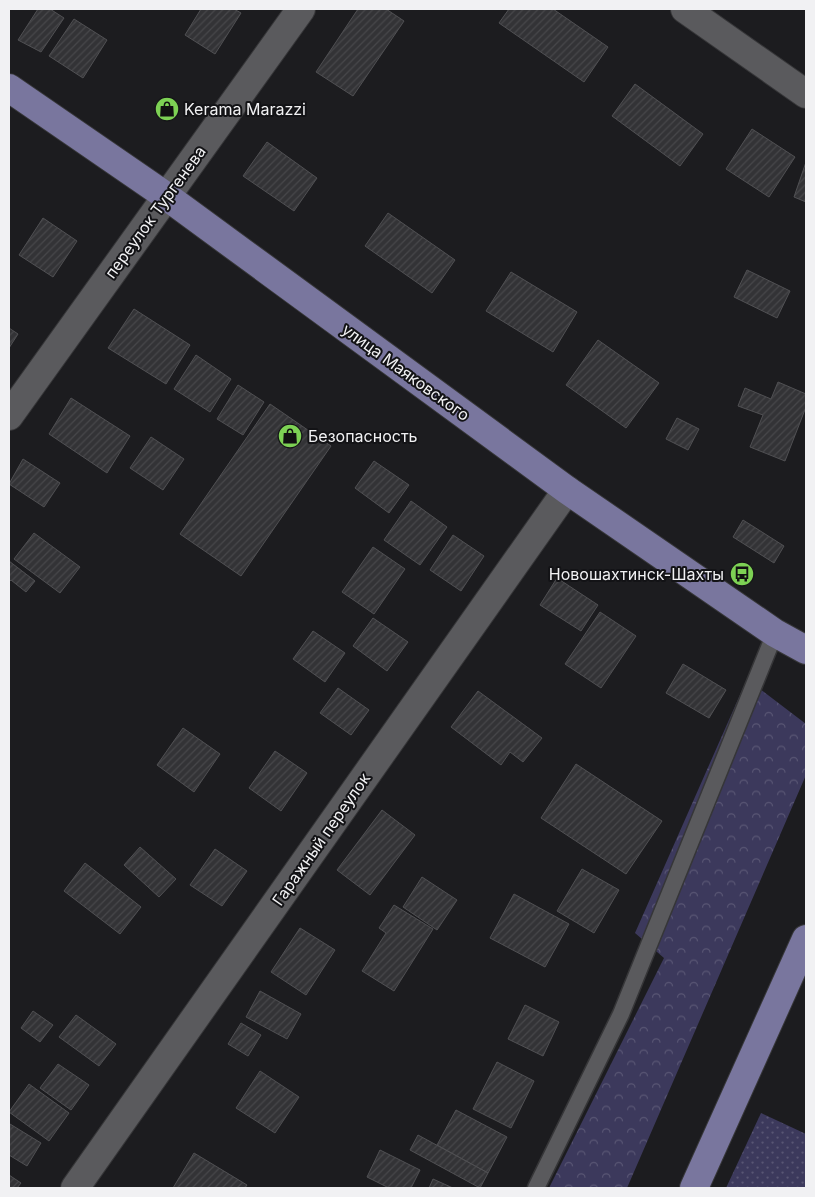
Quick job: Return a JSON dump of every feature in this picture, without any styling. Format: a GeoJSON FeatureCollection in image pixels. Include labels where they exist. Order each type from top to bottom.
{"type":"FeatureCollection","features":[{"type":"Feature","properties":{"kind":"main road","name":"улица Маяковского"},"geometry":{"type":"LineString","coordinates":[[9,88],[166,196],[567,490],[775,633],[806,650]]}},
{"type":"Feature","properties":{"kind":"main road"},"geometry":{"type":"LineString","coordinates":[[694,1188],[806,938]]}},
{"type":"Feature","properties":{"kind":"street","name":"переулок Тургенева"},"geometry":{"type":"LineString","coordinates":[[9,416],[301,9]]}},
{"type":"Feature","properties":{"kind":"street"},"geometry":{"type":"LineString","coordinates":[[685,9],[806,94]]}},
{"type":"Feature","properties":{"kind":"street","name":"Гаражный переулок"},"geometry":{"type":"LineString","coordinates":[[75,1188],[567,490]]}},
{"type":"Feature","properties":{"kind":"lane"},"geometry":{"type":"LineString","coordinates":[[536,1188],[621,1014],[775,633]]}},
{"type":"Feature","properties":{"kind":"green space"},"geometry":{"type":"Polygon","coordinates":[[[747,679],[806,724],[806,775],[627,1188],[549,1188],[664,958],[635,933],[747,679]]]}},
{"type":"Feature","properties":{"kind":"green space"},"geometry":{"type":"Polygon","coordinates":[[[761,1113],[806,1134],[806,1188],[726,1188],[761,1113]]]}},
{"type":"Feature","properties":{"kind":"building"},"geometry":{"type":"Polygon","coordinates":[[[38,9],[50,9],[64,18],[41,52],[18,40],[38,9]]]}},
{"type":"Feature","properties":{"kind":"building"},"geometry":{"type":"Polygon","coordinates":[[[201,9],[234,9],[241,13],[215,54],[185,35],[201,9]]]}},
{"type":"Feature","properties":{"kind":"building"},"geometry":{"type":"Polygon","coordinates":[[[358,9],[386,9],[404,21],[353,96],[316,72],[358,9]]]}},
{"type":"Feature","properties":{"kind":"building"},"geometry":{"type":"Polygon","coordinates":[[[509,9],[553,9],[608,47],[584,82],[499,23],[509,9]]]}},
{"type":"Feature","properties":{"kind":"building"},"geometry":{"type":"Polygon","coordinates":[[[74,19],[107,40],[83,78],[49,56],[74,19]]]}},
{"type":"Feature","properties":{"kind":"building"},"geometry":{"type":"Polygon","coordinates":[[[635,84],[703,134],[680,166],[612,116],[635,84]]]}},
{"type":"Feature","properties":{"kind":"building"},"geometry":{"type":"Polygon","coordinates":[[[752,129],[795,157],[769,197],[726,169],[752,129]]]}},
{"type":"Feature","properties":{"kind":"building"},"geometry":{"type":"Polygon","coordinates":[[[267,142],[317,178],[294,211],[243,176],[267,142]]]}},
{"type":"Feature","properties":{"kind":"building"},"geometry":{"type":"Polygon","coordinates":[[[806,162],[806,202],[794,197],[806,162]]]}},
{"type":"Feature","properties":{"kind":"building"},"geometry":{"type":"Polygon","coordinates":[[[388,213],[455,260],[432,293],[365,246],[388,213]]]}},
{"type":"Feature","properties":{"kind":"building"},"geometry":{"type":"Polygon","coordinates":[[[43,218],[77,241],[53,277],[19,255],[43,218]]]}},
{"type":"Feature","properties":{"kind":"building"},"geometry":{"type":"Polygon","coordinates":[[[747,270],[790,291],[777,318],[734,297],[747,270]]]}},
{"type":"Feature","properties":{"kind":"building"},"geometry":{"type":"Polygon","coordinates":[[[511,272],[577,312],[553,352],[486,311],[511,272]]]}},
{"type":"Feature","properties":{"kind":"building"},"geometry":{"type":"Polygon","coordinates":[[[134,309],[190,345],[166,384],[108,348],[134,309]]]}},
{"type":"Feature","properties":{"kind":"building"},"geometry":{"type":"Polygon","coordinates":[[[9,328],[18,334],[9,348],[9,328]]]}},
{"type":"Feature","properties":{"kind":"building"},"geometry":{"type":"Polygon","coordinates":[[[598,340],[659,383],[626,428],[566,385],[598,340]]]}},
{"type":"Feature","properties":{"kind":"building"},"geometry":{"type":"Polygon","coordinates":[[[196,355],[231,379],[210,412],[174,389],[196,355]]]}},
{"type":"Feature","properties":{"kind":"building"},"geometry":{"type":"Polygon","coordinates":[[[778,382],[806,394],[806,407],[785,461],[750,447],[763,415],[738,406],[745,388],[771,399],[778,382]]]}},
{"type":"Feature","properties":{"kind":"building"},"geometry":{"type":"Polygon","coordinates":[[[238,385],[264,402],[243,435],[217,419],[238,385]]]}},
{"type":"Feature","properties":{"kind":"building"},"geometry":{"type":"Polygon","coordinates":[[[71,398],[130,436],[107,473],[49,434],[71,398]]]}},
{"type":"Feature","properties":{"kind":"building"},"geometry":{"type":"Polygon","coordinates":[[[270,404],[331,446],[241,576],[180,534],[270,404]]]}},
{"type":"Feature","properties":{"kind":"building"},"geometry":{"type":"Polygon","coordinates":[[[677,418],[699,429],[688,450],[666,439],[677,418]]]}},
{"type":"Feature","properties":{"kind":"building"},"geometry":{"type":"Polygon","coordinates":[[[151,437],[184,459],[163,490],[130,468],[151,437]]]}},
{"type":"Feature","properties":{"kind":"building"},"geometry":{"type":"Polygon","coordinates":[[[23,459],[60,483],[44,507],[9,484],[23,459]]]}},
{"type":"Feature","properties":{"kind":"building"},"geometry":{"type":"Polygon","coordinates":[[[374,461],[409,485],[389,513],[355,488],[374,461]]]}},
{"type":"Feature","properties":{"kind":"building"},"geometry":{"type":"Polygon","coordinates":[[[411,501],[447,527],[420,565],[384,540],[411,501]]]}},
{"type":"Feature","properties":{"kind":"building"},"geometry":{"type":"Polygon","coordinates":[[[743,520],[784,546],[774,563],[733,537],[743,520]]]}},
{"type":"Feature","properties":{"kind":"building"},"geometry":{"type":"Polygon","coordinates":[[[34,533],[80,567],[60,593],[14,559],[34,533]]]}},
{"type":"Feature","properties":{"kind":"building"},"geometry":{"type":"Polygon","coordinates":[[[453,535],[484,556],[461,591],[430,570],[453,535]]]}},
{"type":"Feature","properties":{"kind":"building"},"geometry":{"type":"Polygon","coordinates":[[[373,547],[405,569],[374,614],[342,592],[373,547]]]}},
{"type":"Feature","properties":{"kind":"building"},"geometry":{"type":"Polygon","coordinates":[[[9,561],[35,581],[26,592],[11,580],[9,582],[9,561]]]}},
{"type":"Feature","properties":{"kind":"building"},"geometry":{"type":"Polygon","coordinates":[[[557,578],[598,605],[581,631],[540,605],[557,578]]]}},
{"type":"Feature","properties":{"kind":"building"},"geometry":{"type":"Polygon","coordinates":[[[600,612],[636,636],[601,688],[565,664],[600,612]]]}},
{"type":"Feature","properties":{"kind":"building"},"geometry":{"type":"Polygon","coordinates":[[[373,618],[408,642],[387,671],[353,646],[373,618]]]}},
{"type":"Feature","properties":{"kind":"building"},"geometry":{"type":"Polygon","coordinates":[[[313,631],[345,653],[325,682],[293,659],[313,631]]]}},
{"type":"Feature","properties":{"kind":"building"},"geometry":{"type":"Polygon","coordinates":[[[683,664],[726,690],[709,718],[666,693],[683,664]]]}},
{"type":"Feature","properties":{"kind":"building"},"geometry":{"type":"Polygon","coordinates":[[[338,688],[369,710],[351,735],[320,713],[338,688]]]}},
{"type":"Feature","properties":{"kind":"building"},"geometry":{"type":"Polygon","coordinates":[[[478,691],[542,738],[523,762],[510,752],[501,765],[451,727],[478,691]]]}},
{"type":"Feature","properties":{"kind":"building"},"geometry":{"type":"Polygon","coordinates":[[[183,728],[220,754],[194,792],[157,765],[183,728]]]}},
{"type":"Feature","properties":{"kind":"building"},"geometry":{"type":"Polygon","coordinates":[[[275,751],[307,773],[281,811],[249,788],[275,751]]]}},
{"type":"Feature","properties":{"kind":"building"},"geometry":{"type":"Polygon","coordinates":[[[576,764],[662,821],[626,874],[541,818],[576,764]]]}},
{"type":"Feature","properties":{"kind":"building"},"geometry":{"type":"Polygon","coordinates":[[[382,810],[415,835],[370,895],[337,870],[382,810]]]}},
{"type":"Feature","properties":{"kind":"building"},"geometry":{"type":"Polygon","coordinates":[[[140,847],[176,879],[159,897],[124,865],[140,847]]]}},
{"type":"Feature","properties":{"kind":"building"},"geometry":{"type":"Polygon","coordinates":[[[215,849],[247,871],[222,906],[190,885],[215,849]]]}},
{"type":"Feature","properties":{"kind":"building"},"geometry":{"type":"Polygon","coordinates":[[[85,863],[141,907],[120,934],[64,891],[85,863]]]}},
{"type":"Feature","properties":{"kind":"building"},"geometry":{"type":"Polygon","coordinates":[[[582,869],[619,890],[594,933],[557,911],[582,869]]]}},
{"type":"Feature","properties":{"kind":"building"},"geometry":{"type":"Polygon","coordinates":[[[422,877],[457,900],[437,930],[403,907],[422,877]]]}},
{"type":"Feature","properties":{"kind":"building"},"geometry":{"type":"Polygon","coordinates":[[[514,894],[569,924],[545,967],[490,938],[514,894]]]}},
{"type":"Feature","properties":{"kind":"building"},"geometry":{"type":"Polygon","coordinates":[[[394,905],[433,929],[394,991],[362,971],[386,933],[379,928],[394,905]]]}},
{"type":"Feature","properties":{"kind":"building"},"geometry":{"type":"Polygon","coordinates":[[[300,928],[335,950],[306,995],[271,972],[300,928]]]}},
{"type":"Feature","properties":{"kind":"building"},"geometry":{"type":"Polygon","coordinates":[[[260,991],[301,1014],[287,1039],[246,1017],[260,991]]]}},
{"type":"Feature","properties":{"kind":"building"},"geometry":{"type":"Polygon","coordinates":[[[525,1005],[559,1022],[543,1056],[508,1039],[525,1005]]]}},
{"type":"Feature","properties":{"kind":"building"},"geometry":{"type":"Polygon","coordinates":[[[33,1011],[53,1025],[40,1042],[21,1028],[33,1011]]]}},
{"type":"Feature","properties":{"kind":"building"},"geometry":{"type":"Polygon","coordinates":[[[76,1015],[116,1044],[99,1066],[59,1037],[76,1015]]]}},
{"type":"Feature","properties":{"kind":"building"},"geometry":{"type":"Polygon","coordinates":[[[241,1023],[261,1035],[248,1056],[228,1044],[241,1023]]]}},
{"type":"Feature","properties":{"kind":"building"},"geometry":{"type":"Polygon","coordinates":[[[497,1062],[534,1081],[511,1128],[473,1109],[497,1062]]]}},
{"type":"Feature","properties":{"kind":"building"},"geometry":{"type":"Polygon","coordinates":[[[58,1064],[89,1085],[71,1110],[40,1088],[58,1064]]]}},
{"type":"Feature","properties":{"kind":"building"},"geometry":{"type":"Polygon","coordinates":[[[260,1071],[299,1097],[275,1133],[236,1108],[260,1071]]]}},
{"type":"Feature","properties":{"kind":"building"},"geometry":{"type":"Polygon","coordinates":[[[29,1084],[69,1113],[49,1141],[9,1112],[29,1084]]]}},
{"type":"Feature","properties":{"kind":"building"},"geometry":{"type":"Polygon","coordinates":[[[456,1110],[507,1137],[488,1173],[437,1145],[456,1110]]]}},
{"type":"Feature","properties":{"kind":"building"},"geometry":{"type":"Polygon","coordinates":[[[10,1124],[41,1143],[27,1166],[9,1155],[10,1124]]]}},
{"type":"Feature","properties":{"kind":"building"},"geometry":{"type":"Polygon","coordinates":[[[418,1135],[488,1173],[480,1188],[410,1150],[418,1135]]]}},
{"type":"Feature","properties":{"kind":"building"},"geometry":{"type":"Polygon","coordinates":[[[380,1150],[420,1170],[411,1188],[389,1188],[367,1177],[380,1150]]]}},
{"type":"Feature","properties":{"kind":"building"},"geometry":{"type":"Polygon","coordinates":[[[194,1153],[247,1185],[245,1188],[173,1188],[194,1153]]]}},
{"type":"Feature","properties":{"kind":"building"},"geometry":{"type":"Polygon","coordinates":[[[9,1175],[21,1183],[17,1188],[9,1188],[9,1175]]]}},
{"type":"Feature","properties":{"kind":"building"},"geometry":{"type":"Polygon","coordinates":[[[433,1179],[453,1188],[429,1188],[433,1179]]]}},
{"type":"Feature","properties":{"kind":"place","name":"Kerama Marazzi"},"geometry":{"type":"Point","coordinates":[167,109]}},
{"type":"Feature","properties":{"kind":"place","name":"Безопасность"},"geometry":{"type":"Point","coordinates":[290,436]}},
{"type":"Feature","properties":{"kind":"place","name":"Новошахтинск-Шахты"},"geometry":{"type":"Point","coordinates":[742,574]}}]}
